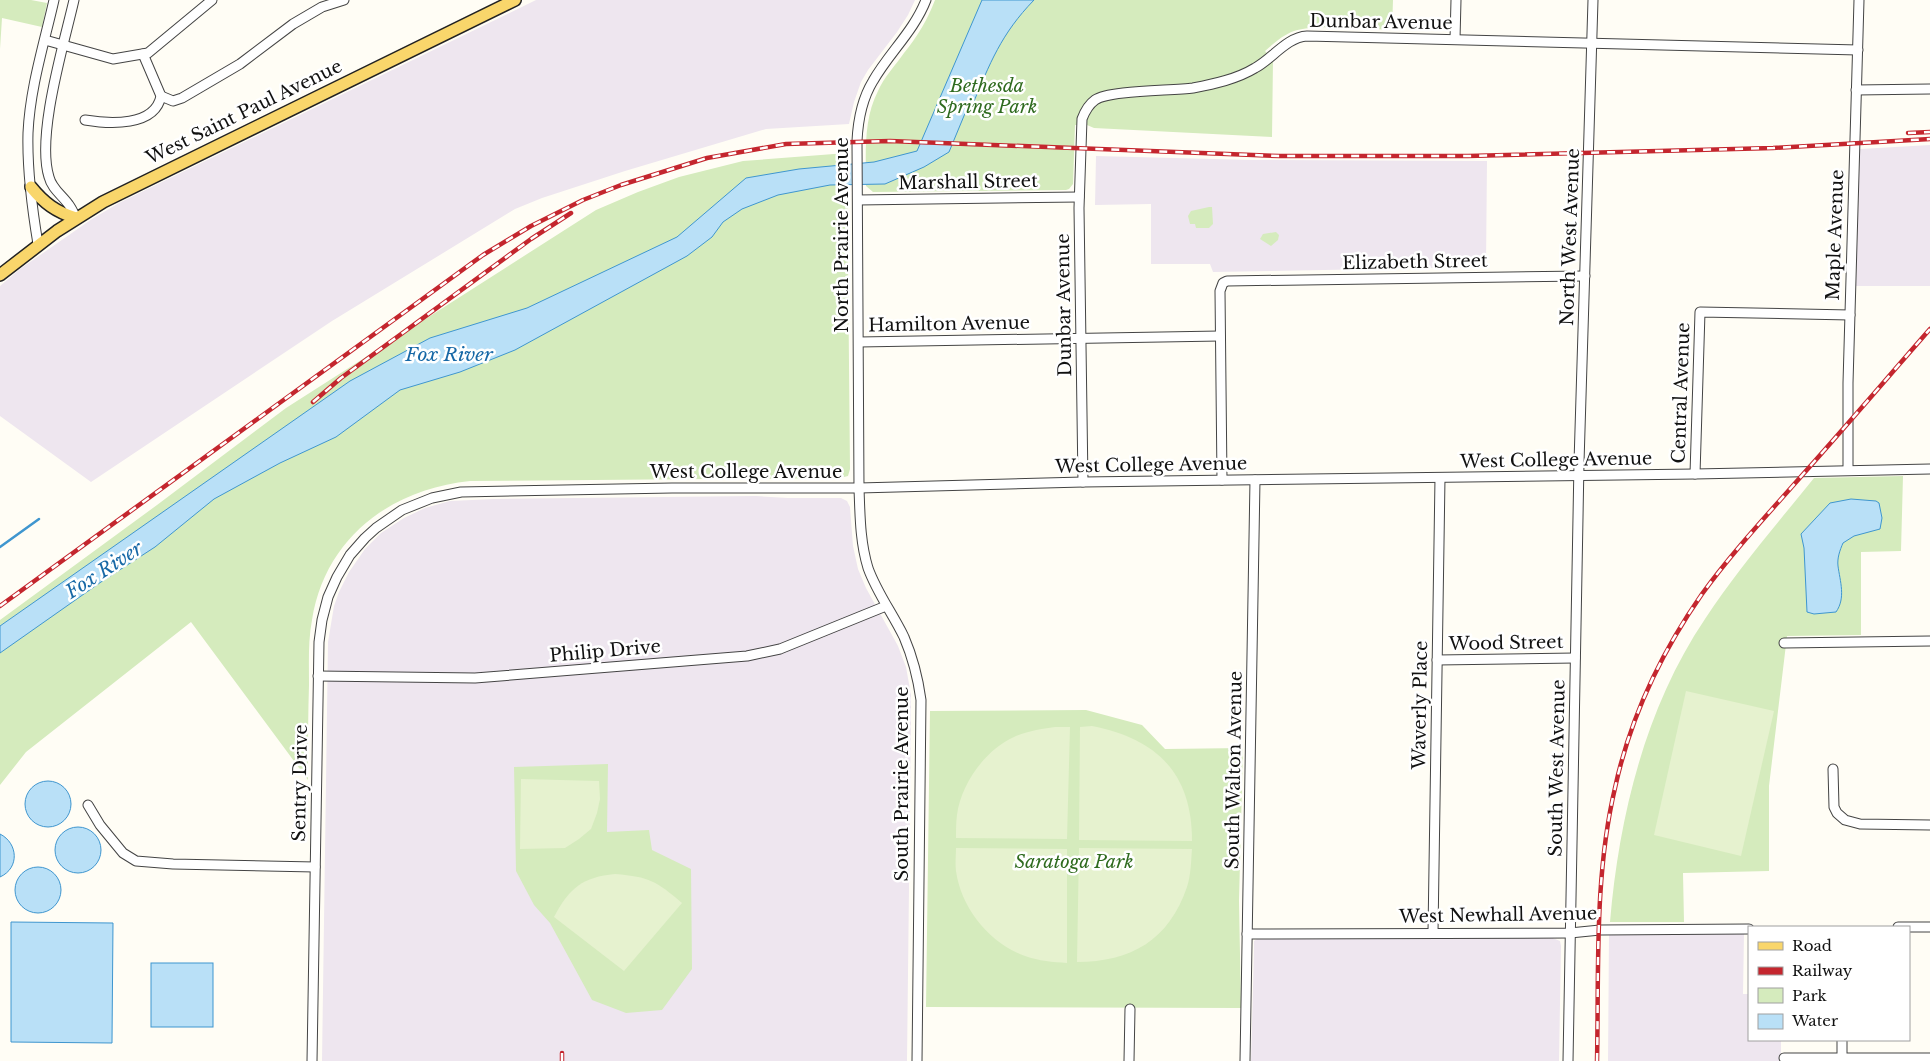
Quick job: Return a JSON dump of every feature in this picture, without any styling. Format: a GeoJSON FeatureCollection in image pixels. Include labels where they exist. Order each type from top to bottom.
{"type":"FeatureCollection","features":[{"type":"Feature","properties":{"kind":"main road","name":"West Saint Paul Avenue"},"geometry":{"type":"LineString","coordinates":[[0,275],[38,244],[103,202],[515,0]]}},
{"type":"Feature","properties":{"kind":"main road"},"geometry":{"type":"LineString","coordinates":[[31,187],[49,207],[62,214],[76,218]]}},
{"type":"Feature","properties":{"kind":"street"},"geometry":{"type":"LineString","coordinates":[[38,244],[31,187],[28,132],[31,109],[54,0]]}},
{"type":"Feature","properties":{"kind":"street"},"geometry":{"type":"LineString","coordinates":[[74,0],[48,116],[46,158],[50,181],[69,205],[76,218]]}},
{"type":"Feature","properties":{"kind":"street"},"geometry":{"type":"LineString","coordinates":[[45,40],[113,59],[148,53],[212,0]]}},
{"type":"Feature","properties":{"kind":"street"},"geometry":{"type":"LineString","coordinates":[[161,96],[173,100],[182,98],[240,64],[293,24],[322,7],[344,0]]}},
{"type":"Feature","properties":{"kind":"street","name":"North Prairie Avenue"},"geometry":{"type":"LineString","coordinates":[[859,488],[858,128],[862,107],[869,88],[879,71],[909,33],[926,0]]}},
{"type":"Feature","properties":{"kind":"street"},"geometry":{"type":"LineString","coordinates":[[1455,38],[1456,0]]}},
{"type":"Feature","properties":{"kind":"street","name":"North West Avenue"},"geometry":{"type":"LineString","coordinates":[[1579,476],[1593,0]]}},
{"type":"Feature","properties":{"kind":"street","name":"Maple Avenue"},"geometry":{"type":"LineString","coordinates":[[1848,470],[1850,316],[1859,0]]}},
{"type":"Feature","properties":{"kind":"street","name":"Dunbar Avenue"},"geometry":{"type":"LineString","coordinates":[[1083,482],[1079,197],[1082,119],[1089,105],[1103,96],[1168,91],[1215,84],[1254,69],[1295,38],[1301,36],[1455,38],[1858,50]]}},
{"type":"Feature","properties":{"kind":"street"},"geometry":{"type":"LineString","coordinates":[[85,120],[121,123],[142,117],[154,111],[158,106],[161,96],[143,54]]}},
{"type":"Feature","properties":{"kind":"street"},"geometry":{"type":"LineString","coordinates":[[1856,90],[1930,89]]}},
{"type":"Feature","properties":{"kind":"street"},"geometry":{"type":"LineString","coordinates":[[29,159],[46,158]]}},
{"type":"Feature","properties":{"kind":"street","name":"Marshall Street"},"geometry":{"type":"LineString","coordinates":[[858,200],[1079,197]]}},
{"type":"Feature","properties":{"kind":"street","name":"Elizabeth Street"},"geometry":{"type":"LineString","coordinates":[[1220,336],[1221,285],[1227,281],[1585,276]]}},
{"type":"Feature","properties":{"kind":"street","name":"Central Avenue"},"geometry":{"type":"LineString","coordinates":[[1695,474],[1700,312],[1850,316]]}},
{"type":"Feature","properties":{"kind":"street"},"geometry":{"type":"LineString","coordinates":[[1220,336],[1222,480]]}},
{"type":"Feature","properties":{"kind":"street","name":"Hamilton Avenue"},"geometry":{"type":"LineString","coordinates":[[859,342],[1220,336]]}},
{"type":"Feature","properties":{"kind":"street","name":"West College Avenue"},"geometry":{"type":"LineString","coordinates":[[380,524],[402,510],[422,501],[461,492],[663,488],[859,488],[1083,482],[1579,476],[1930,469]]}},
{"type":"Feature","properties":{"kind":"street","name":"South West Avenue"},"geometry":{"type":"LineString","coordinates":[[1568,1061],[1579,476]]}},
{"type":"Feature","properties":{"kind":"street","name":"Waverly Place"},"geometry":{"type":"LineString","coordinates":[[1434,932],[1440,478]]}},
{"type":"Feature","properties":{"kind":"street","name":"South Walton Avenue"},"geometry":{"type":"LineString","coordinates":[[1245,1061],[1255,480]]}},
{"type":"Feature","properties":{"kind":"street","name":"South Prairie Avenue"},"geometry":{"type":"LineString","coordinates":[[859,488],[860,526],[864,555],[874,582],[903,636],[912,658],[921,700],[917,1061]]}},
{"type":"Feature","properties":{"kind":"street","name":"Sentry Drive"},"geometry":{"type":"LineString","coordinates":[[312,1061],[320,631],[328,597],[337,577],[350,555],[380,524]]}},
{"type":"Feature","properties":{"kind":"street","name":"Philip Drive"},"geometry":{"type":"LineString","coordinates":[[318,676],[475,678],[747,656],[780,648],[886,606]]}},
{"type":"Feature","properties":{"kind":"street"},"geometry":{"type":"LineString","coordinates":[[1784,643],[1930,641]]}},
{"type":"Feature","properties":{"kind":"street","name":"Wood Street"},"geometry":{"type":"LineString","coordinates":[[1437,660],[1576,658]]}},
{"type":"Feature","properties":{"kind":"street"},"geometry":{"type":"LineString","coordinates":[[1833,769],[1834,807],[1837,813],[1845,820],[1860,824],[1930,825]]}},
{"type":"Feature","properties":{"kind":"street"},"geometry":{"type":"LineString","coordinates":[[88,805],[100,825],[123,853],[136,861],[173,864],[316,866]]}},
{"type":"Feature","properties":{"kind":"street"},"geometry":{"type":"LineString","coordinates":[[1910,927],[1930,927]]}},
{"type":"Feature","properties":{"kind":"street","name":"West Newhall Avenue"},"geometry":{"type":"LineString","coordinates":[[1247,934],[1570,933],[1600,930],[1748,929]]}},
{"type":"Feature","properties":{"kind":"street"},"geometry":{"type":"LineString","coordinates":[[1129,1061],[1130,1009]]}},
{"type":"Feature","properties":{"kind":"street"},"geometry":{"type":"LineString","coordinates":[[1842,1041],[1842,1059]]}},
{"type":"Feature","properties":{"kind":"street"},"geometry":{"type":"LineString","coordinates":[[1784,1058],[1930,1058]]}},
{"type":"Feature","properties":{"kind":"shaded area"},"geometry":{"type":"Polygon","coordinates":[[[536,0],[915,0],[897,32],[861,82],[849,124],[766,129],[625,171],[542,198],[515,209],[332,321],[91,482],[0,416],[0,286],[20,269],[92,219],[119,203],[536,0]]]}},
{"type":"Feature","properties":{"kind":"shaded area"},"geometry":{"type":"Polygon","coordinates":[[[1930,145],[1930,286],[1856,286],[1860,149],[1930,145]]]}},
{"type":"Feature","properties":{"kind":"shaded area"},"geometry":{"type":"Polygon","coordinates":[[[1096,156],[1253,160],[1487,161],[1486,267],[1213,272],[1210,264],[1151,264],[1151,204],[1095,205],[1096,156]]]}},
{"type":"Feature","properties":{"kind":"shaded area"},"geometry":{"type":"Polygon","coordinates":[[[756,496],[841,498],[847,501],[850,507],[853,546],[858,569],[866,588],[898,646],[906,667],[911,695],[907,1061],[322,1061],[328,642],[334,606],[339,592],[349,572],[365,549],[381,533],[404,518],[425,508],[450,501],[756,496]]]}},
{"type":"Feature","properties":{"kind":"shaded area"},"geometry":{"type":"Polygon","coordinates":[[[1744,933],[1743,994],[1748,994],[1748,1041],[1781,1041],[1781,1061],[1608,1061],[1609,935],[1744,933]]]}},
{"type":"Feature","properties":{"kind":"shaded area"},"geometry":{"type":"Polygon","coordinates":[[[1550,937],[1560,941],[1561,946],[1559,1061],[1251,1061],[1254,941],[1257,939],[1550,937]]]}},
{"type":"Feature","properties":{"kind":"green space"},"geometry":{"type":"Polygon","coordinates":[[[0,0],[31,0],[47,3],[42,27],[2,18],[0,49],[0,0]]]}},
{"type":"Feature","properties":{"kind":"green space","name":"Bethesda Spring Park"},"geometry":{"type":"Polygon","coordinates":[[[935,0],[1393,0],[1392,30],[1304,29],[1286,35],[1265,51],[1273,60],[1272,137],[1094,128],[1087,125],[1075,125],[1073,184],[1066,190],[873,192],[866,186],[866,137],[873,102],[883,81],[922,28],[935,0]]]}},
{"type":"Feature","properties":{"kind":"green space"},"geometry":{"type":"Polygon","coordinates":[[[847,153],[850,469],[848,476],[840,478],[470,481],[441,486],[414,495],[389,507],[366,523],[347,542],[331,565],[319,591],[312,620],[309,644],[308,780],[191,622],[26,752],[0,785],[0,620],[286,408],[596,210],[679,177],[743,161],[847,153]]]}},
{"type":"Feature","properties":{"kind":"green space"},"geometry":{"type":"Polygon","coordinates":[[[1212,207],[1213,224],[1209,228],[1196,228],[1195,224],[1190,224],[1188,216],[1191,211],[1212,207]]]}},
{"type":"Feature","properties":{"kind":"green space"},"geometry":{"type":"Polygon","coordinates":[[[1276,232],[1279,235],[1278,240],[1271,246],[1260,239],[1263,234],[1276,232]]]}},
{"type":"Feature","properties":{"kind":"green space"},"geometry":{"type":"Polygon","coordinates":[[[1903,476],[1901,551],[1861,552],[1861,635],[1787,636],[1769,786],[1769,871],[1683,873],[1684,922],[1610,922],[1620,843],[1638,764],[1666,689],[1684,653],[1705,619],[1744,565],[1814,478],[1903,476]]]}},
{"type":"Feature","properties":{"kind":"green space"},"geometry":{"type":"Polygon","coordinates":[[[1686,691],[1774,711],[1741,856],[1654,835],[1686,691]]]}},
{"type":"Feature","properties":{"kind":"green space","name":"Saratoga Park"},"geometry":{"type":"Polygon","coordinates":[[[1086,710],[1142,725],[1165,749],[1243,748],[1239,901],[1241,1008],[926,1007],[930,711],[1086,710]]]}},
{"type":"Feature","properties":{"kind":"green space"},"geometry":{"type":"Polygon","coordinates":[[[1092,726],[1135,740],[1152,750],[1166,763],[1177,778],[1186,796],[1192,841],[1079,840],[1080,727],[1092,726]]]}},
{"type":"Feature","properties":{"kind":"green space"},"geometry":{"type":"Polygon","coordinates":[[[1070,727],[1067,839],[956,838],[959,803],[969,780],[984,759],[993,750],[1014,737],[1039,729],[1070,727]]]}},
{"type":"Feature","properties":{"kind":"green space"},"geometry":{"type":"Polygon","coordinates":[[[608,764],[607,832],[649,830],[652,850],[691,869],[692,969],[662,1010],[626,1013],[592,1000],[550,923],[534,905],[516,871],[514,767],[608,764]]]}},
{"type":"Feature","properties":{"kind":"green space"},"geometry":{"type":"Polygon","coordinates":[[[521,779],[599,781],[600,799],[591,829],[565,848],[520,849],[521,779]]]}},
{"type":"Feature","properties":{"kind":"green space"},"geometry":{"type":"Polygon","coordinates":[[[956,848],[1067,849],[1067,963],[1025,956],[1000,943],[989,934],[971,911],[959,885],[956,871],[956,848]]]}},
{"type":"Feature","properties":{"kind":"green space"},"geometry":{"type":"Polygon","coordinates":[[[1079,848],[1192,849],[1187,887],[1170,921],[1159,934],[1131,952],[1114,958],[1077,962],[1079,848]]]}},
{"type":"Feature","properties":{"kind":"green space"},"geometry":{"type":"Polygon","coordinates":[[[615,874],[652,881],[682,903],[624,971],[554,917],[565,898],[578,886],[594,878],[615,874]]]}},
{"type":"Feature","properties":{"kind":"water","name":"Fox River"},"geometry":{"type":"Polygon","coordinates":[[[982,0],[1034,0],[1013,25],[997,50],[972,106],[966,111],[949,152],[924,167],[885,184],[830,185],[778,195],[742,209],[723,222],[712,237],[687,256],[515,350],[460,372],[400,390],[336,437],[280,463],[214,499],[155,547],[101,582],[0,653],[0,626],[350,381],[430,338],[527,308],[677,237],[746,178],[799,169],[874,162],[917,151],[982,0]]]}},
{"type":"Feature","properties":{"kind":"water"},"geometry":{"type":"Polygon","coordinates":[[[1851,499],[1876,501],[1879,503],[1882,518],[1880,529],[1854,536],[1843,543],[1838,563],[1842,595],[1836,612],[1814,614],[1807,612],[1804,548],[1801,534],[1830,503],[1851,499]]]}},
{"type":"Feature","properties":{"kind":"water"},"geometry":{"type":"Polygon","coordinates":[[[48,781],[61,785],[67,791],[71,804],[67,817],[61,823],[48,827],[35,823],[29,817],[25,804],[29,791],[35,785],[48,781]]]}},
{"type":"Feature","properties":{"kind":"water"},"geometry":{"type":"Polygon","coordinates":[[[78,827],[91,831],[97,837],[101,850],[97,863],[91,869],[78,873],[65,869],[59,863],[55,850],[59,837],[65,831],[78,827]]]}},
{"type":"Feature","properties":{"kind":"water"},"geometry":{"type":"Polygon","coordinates":[[[0,834],[6,838],[13,849],[14,862],[11,868],[0,877],[0,834]]]}},
{"type":"Feature","properties":{"kind":"water"},"geometry":{"type":"Polygon","coordinates":[[[38,867],[51,871],[57,877],[61,890],[57,903],[51,909],[38,913],[25,909],[19,903],[15,890],[19,877],[25,871],[38,867]]]}},
{"type":"Feature","properties":{"kind":"water"},"geometry":{"type":"Polygon","coordinates":[[[11,922],[113,923],[112,1043],[11,1042],[11,922]]]}},
{"type":"Feature","properties":{"kind":"water"},"geometry":{"type":"Polygon","coordinates":[[[151,963],[213,963],[213,1027],[151,1027],[151,963]]]}},
{"type":"Feature","properties":{"kind":"waterway"},"geometry":{"type":"LineString","coordinates":[[0,547],[39,519]]}},
{"type":"Feature","properties":{"kind":"railway"},"geometry":{"type":"LineString","coordinates":[[1908,133],[1930,132]]}},
{"type":"Feature","properties":{"kind":"railway"},"geometry":{"type":"LineString","coordinates":[[0,606],[483,255],[531,226],[583,200],[621,185],[707,158],[786,144],[890,141],[1279,156],[1468,156],[1773,148],[1930,139]]}},
{"type":"Feature","properties":{"kind":"railway"},"geometry":{"type":"LineString","coordinates":[[313,402],[341,378],[531,239],[571,213]]}},
{"type":"Feature","properties":{"kind":"railway"},"geometry":{"type":"LineString","coordinates":[[1597,1061],[1599,924],[1604,856],[1608,822],[1621,762],[1638,711],[1673,639],[1702,594],[1726,562],[1930,329]]}},
{"type":"Feature","properties":{"kind":"railway"},"geometry":{"type":"LineString","coordinates":[[562,1053],[562,1061]]}}]}
